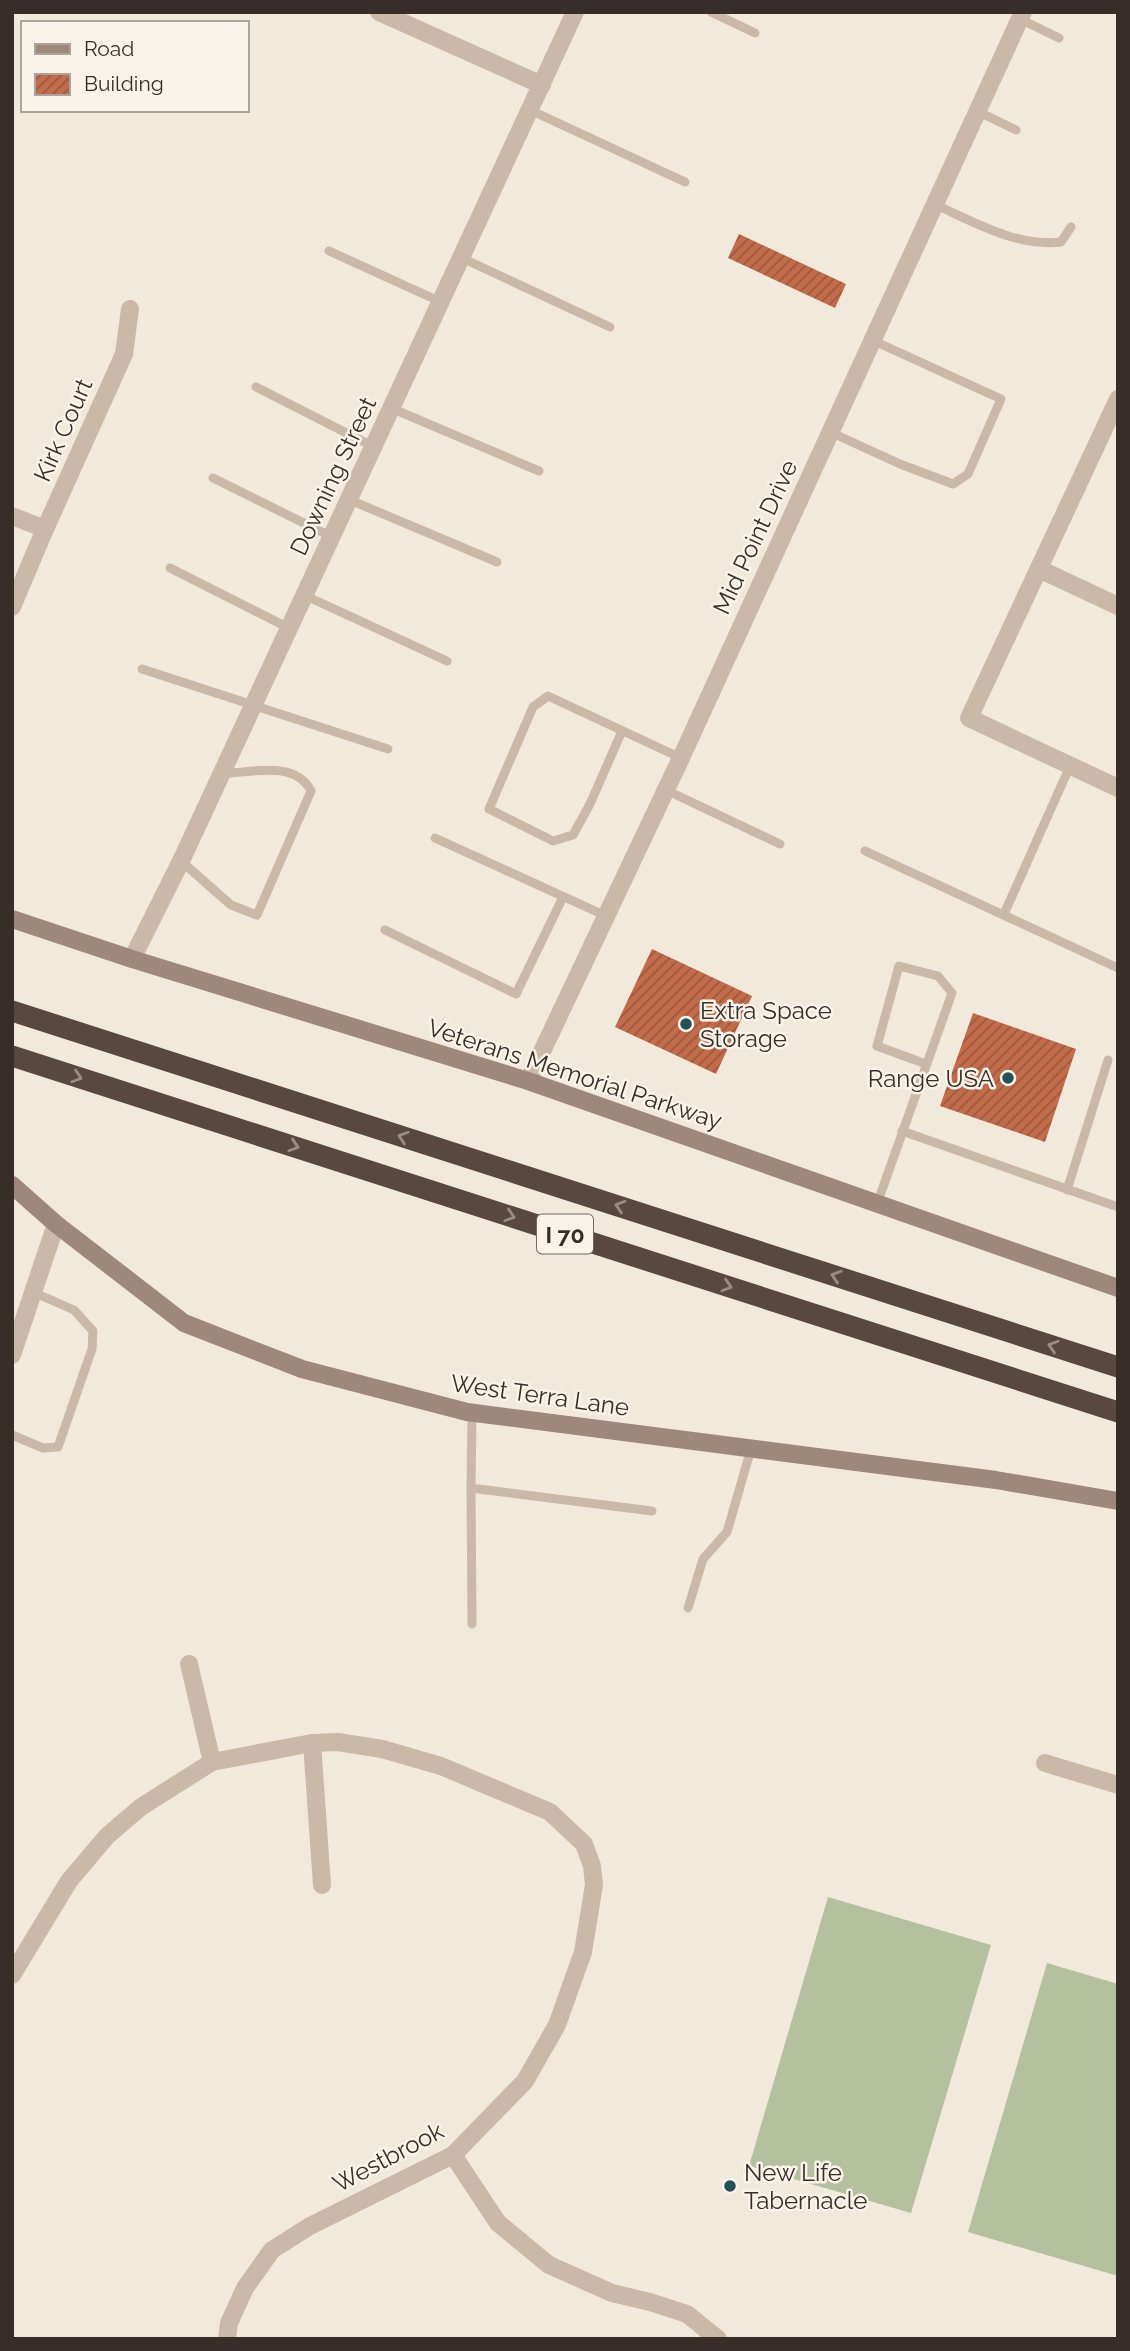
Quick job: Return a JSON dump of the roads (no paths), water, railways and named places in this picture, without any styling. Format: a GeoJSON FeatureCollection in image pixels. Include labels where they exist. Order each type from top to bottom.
{"type":"FeatureCollection","features":[{"type":"Feature","properties":{"kind":"highway","name":"I 70"},"geometry":{"type":"LineString","coordinates":[[12,1011],[1118,1367]]}},
{"type":"Feature","properties":{"kind":"highway","name":"I 70"},"geometry":{"type":"LineString","coordinates":[[12,1056],[1118,1412]]}},
{"type":"Feature","properties":{"kind":"street"},"geometry":{"type":"LineString","coordinates":[[379,12],[542,85]]}},
{"type":"Feature","properties":{"kind":"street","name":"Downing Street"},"geometry":{"type":"LineString","coordinates":[[132,959],[181,861],[350,500],[575,12]]}},
{"type":"Feature","properties":{"kind":"street","name":"Mid Point Drive"},"geometry":{"type":"LineString","coordinates":[[528,1081],[681,758],[1021,15]]}},
{"type":"Feature","properties":{"kind":"street","name":"Kirk Court"},"geometry":{"type":"LineString","coordinates":[[12,607],[124,354],[130,309]]}},
{"type":"Feature","properties":{"kind":"street"},"geometry":{"type":"LineString","coordinates":[[1116,410],[969,718],[1118,788]]}},
{"type":"Feature","properties":{"kind":"street"},"geometry":{"type":"LineString","coordinates":[[12,516],[45,528]]}},
{"type":"Feature","properties":{"kind":"street"},"geometry":{"type":"LineString","coordinates":[[1039,569],[1118,607]]}},
{"type":"Feature","properties":{"kind":"street","name":"Veterans Memorial Parkway"},"geometry":{"type":"LineString","coordinates":[[12,919],[132,959],[528,1081],[1118,1288]]}},
{"type":"Feature","properties":{"kind":"street","name":"West Terra Lane"},"geometry":{"type":"LineString","coordinates":[[12,1185],[55,1224],[184,1323],[302,1369],[472,1413],[996,1480],[1118,1502]]}},
{"type":"Feature","properties":{"kind":"street"},"geometry":{"type":"LineString","coordinates":[[12,1355],[55,1224]]}},
{"type":"Feature","properties":{"kind":"street"},"geometry":{"type":"LineString","coordinates":[[12,1975],[69,1881],[107,1836],[141,1807],[212,1762],[189,1664]]}},
{"type":"Feature","properties":{"kind":"street","name":"Westbrook"},"geometry":{"type":"LineString","coordinates":[[212,1762],[312,1743],[338,1742],[382,1749],[441,1766],[550,1812],[584,1844],[592,1866],[594,1885],[583,1952],[557,2025],[525,2081],[453,2155],[310,2225],[272,2250],[245,2288],[229,2323],[228,2339]]}},
{"type":"Feature","properties":{"kind":"street"},"geometry":{"type":"LineString","coordinates":[[312,1743],[322,1885]]}},
{"type":"Feature","properties":{"kind":"street"},"geometry":{"type":"LineString","coordinates":[[1045,1763],[1118,1786]]}},
{"type":"Feature","properties":{"kind":"street"},"geometry":{"type":"LineString","coordinates":[[453,2155],[498,2223],[549,2265],[612,2293],[687,2314],[718,2339]]}},
{"type":"Feature","properties":{"kind":"lane"},"geometry":{"type":"LineString","coordinates":[[711,12],[755,33]]}},
{"type":"Feature","properties":{"kind":"lane"},"geometry":{"type":"LineString","coordinates":[[1021,15],[1059,38]]}},
{"type":"Feature","properties":{"kind":"lane"},"geometry":{"type":"LineString","coordinates":[[530,110],[685,182]]}},
{"type":"Feature","properties":{"kind":"lane"},"geometry":{"type":"LineString","coordinates":[[977,111],[1016,130]]}},
{"type":"Feature","properties":{"kind":"lane"},"geometry":{"type":"LineString","coordinates":[[934,204],[1015,239],[1042,244],[1060,242],[1071,227]]}},
{"type":"Feature","properties":{"kind":"lane"},"geometry":{"type":"LineString","coordinates":[[329,251],[441,302]]}},
{"type":"Feature","properties":{"kind":"lane"},"geometry":{"type":"LineString","coordinates":[[462,258],[610,327]]}},
{"type":"Feature","properties":{"kind":"lane"},"geometry":{"type":"LineString","coordinates":[[830,432],[900,464],[953,484],[968,474],[1001,399],[872,340]]}},
{"type":"Feature","properties":{"kind":"lane"},"geometry":{"type":"LineString","coordinates":[[256,387],[374,447]]}},
{"type":"Feature","properties":{"kind":"lane"},"geometry":{"type":"LineString","coordinates":[[391,408],[539,471]]}},
{"type":"Feature","properties":{"kind":"lane"},"geometry":{"type":"LineString","coordinates":[[213,478],[332,537]]}},
{"type":"Feature","properties":{"kind":"lane"},"geometry":{"type":"LineString","coordinates":[[350,500],[497,562]]}},
{"type":"Feature","properties":{"kind":"lane"},"geometry":{"type":"LineString","coordinates":[[170,568],[289,628]]}},
{"type":"Feature","properties":{"kind":"lane"},"geometry":{"type":"LineString","coordinates":[[304,595],[447,661]]}},
{"type":"Feature","properties":{"kind":"lane"},"geometry":{"type":"LineString","coordinates":[[142,669],[388,749]]}},
{"type":"Feature","properties":{"kind":"lane"},"geometry":{"type":"LineString","coordinates":[[622,731],[590,804],[573,835],[553,841],[489,809],[533,707],[548,696],[681,758]]}},
{"type":"Feature","properties":{"kind":"lane"},"geometry":{"type":"LineString","coordinates":[[1004,914],[1070,766]]}},
{"type":"Feature","properties":{"kind":"lane"},"geometry":{"type":"LineString","coordinates":[[181,861],[231,905],[257,915],[312,791],[307,783],[282,769],[221,774]]}},
{"type":"Feature","properties":{"kind":"lane"},"geometry":{"type":"LineString","coordinates":[[666,790],[780,845]]}},
{"type":"Feature","properties":{"kind":"lane"},"geometry":{"type":"LineString","coordinates":[[435,838],[606,916]]}},
{"type":"Feature","properties":{"kind":"lane"},"geometry":{"type":"LineString","coordinates":[[865,851],[1118,968]]}},
{"type":"Feature","properties":{"kind":"lane"},"geometry":{"type":"LineString","coordinates":[[385,930],[516,994],[563,897]]}},
{"type":"Feature","properties":{"kind":"lane"},"geometry":{"type":"LineString","coordinates":[[877,1204],[951,993],[938,976],[899,966],[877,1046],[926,1064]]}},
{"type":"Feature","properties":{"kind":"lane"},"geometry":{"type":"LineString","coordinates":[[1067,1190],[1108,1060]]}},
{"type":"Feature","properties":{"kind":"lane"},"geometry":{"type":"LineString","coordinates":[[902,1131],[1118,1208]]}},
{"type":"Feature","properties":{"kind":"lane"},"geometry":{"type":"LineString","coordinates":[[12,1435],[43,1448],[58,1447],[92,1349],[93,1331],[75,1310],[33,1292]]}},
{"type":"Feature","properties":{"kind":"lane"},"geometry":{"type":"LineString","coordinates":[[472,1413],[472,1624]]}},
{"type":"Feature","properties":{"kind":"lane"},"geometry":{"type":"LineString","coordinates":[[688,1608],[703,1559],[727,1532],[751,1448]]}},
{"type":"Feature","properties":{"kind":"lane"},"geometry":{"type":"LineString","coordinates":[[471,1488],[652,1511]]}},
{"type":"Feature","properties":{"kind":"place","name":"Extra Space Storage"},"geometry":{"type":"Point","coordinates":[686,1024]}},
{"type":"Feature","properties":{"kind":"place","name":"Range USA"},"geometry":{"type":"Point","coordinates":[1008,1078]}},
{"type":"Feature","properties":{"kind":"place","name":"New Life Tabernacle"},"geometry":{"type":"Point","coordinates":[730,2186]}}]}
